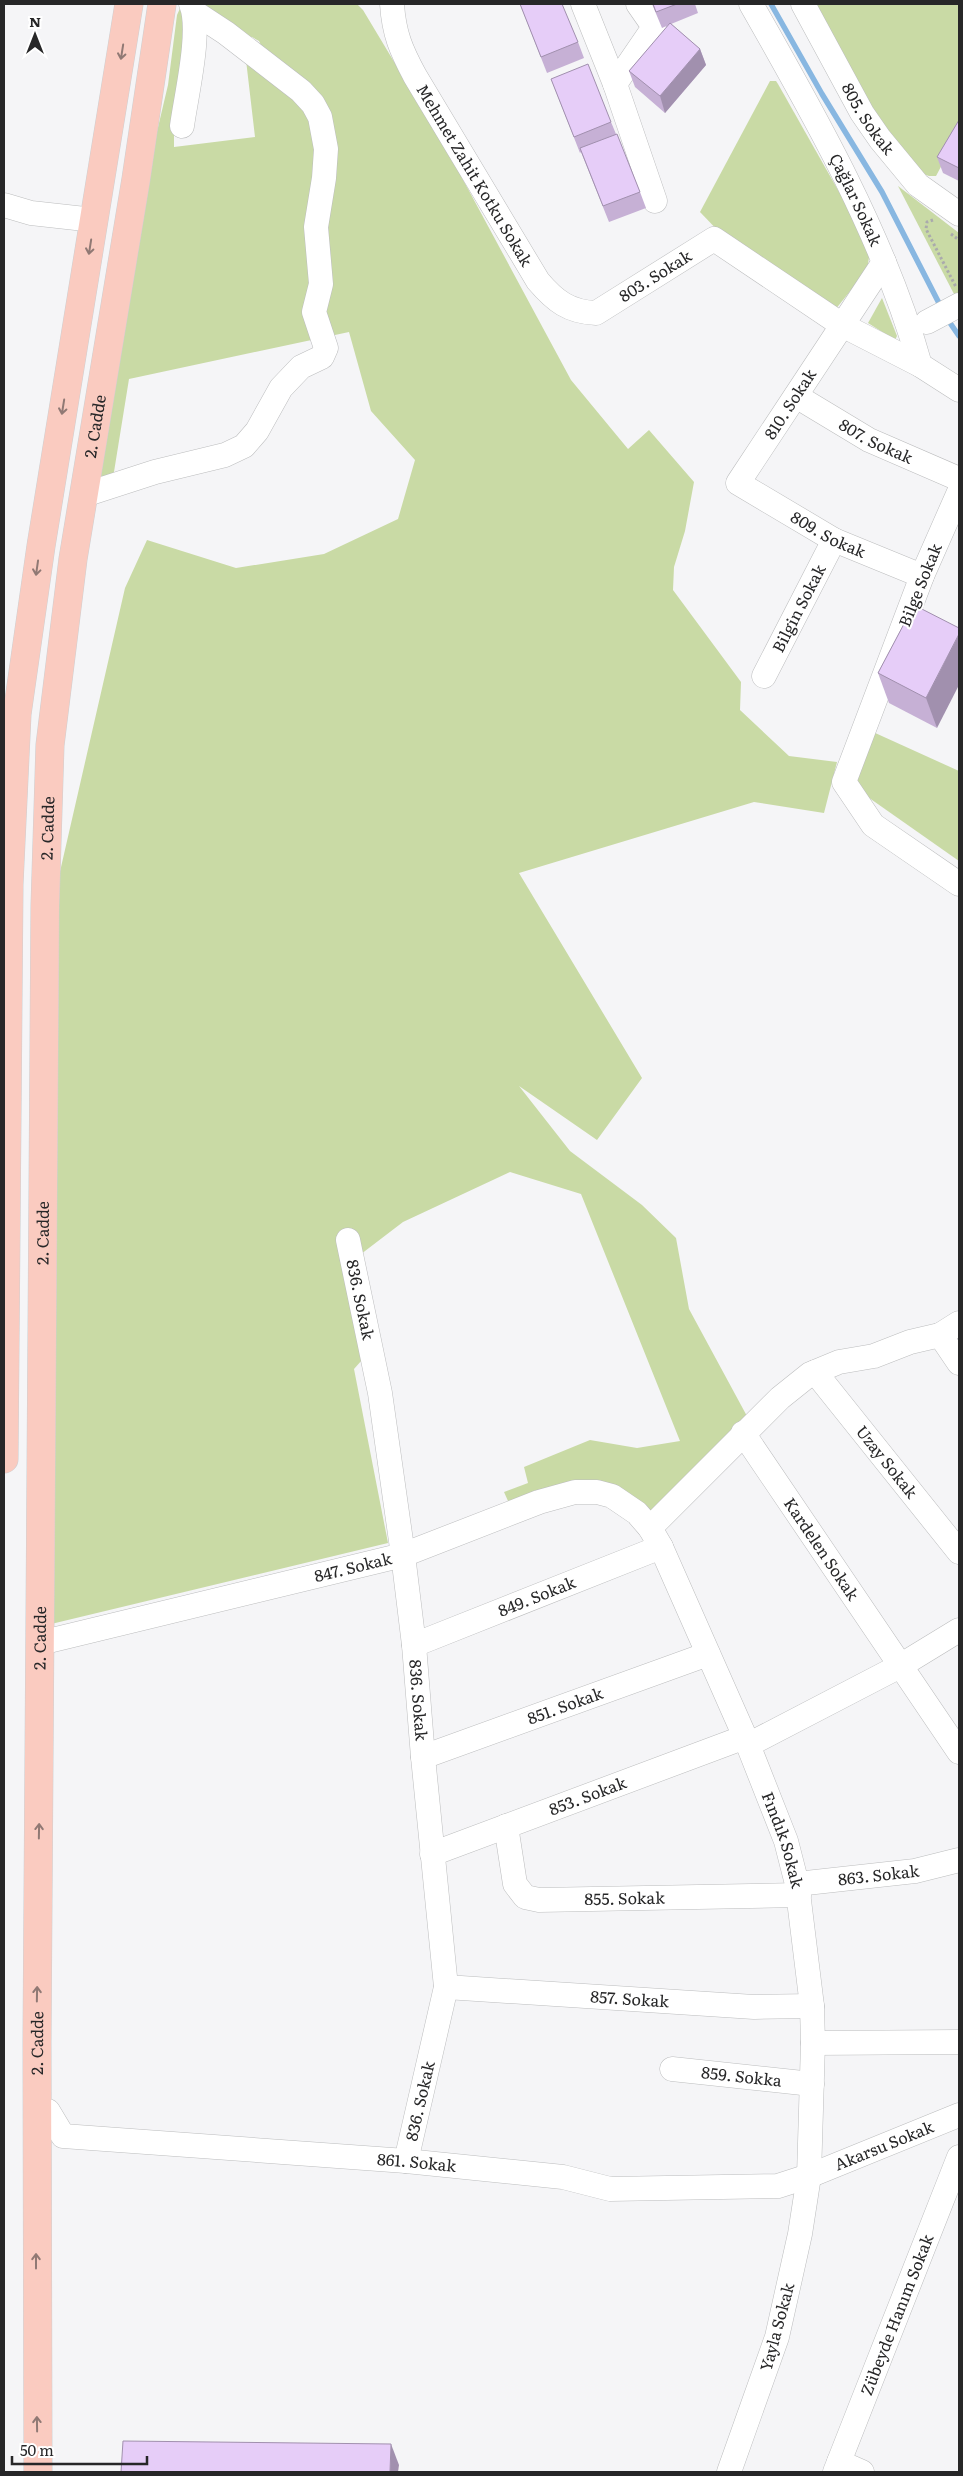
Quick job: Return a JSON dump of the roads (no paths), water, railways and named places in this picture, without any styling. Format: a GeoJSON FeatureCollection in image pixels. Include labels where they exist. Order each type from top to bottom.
{"type":"FeatureCollection","features":[{"type":"Feature","properties":{"kind":"main road"},"geometry":{"type":"LineString","coordinates":[[4,1459],[10,710],[40,546],[129,4]]}},
{"type":"Feature","properties":{"kind":"main road","name":"2. Cadde"},"geometry":{"type":"LineString","coordinates":[[38,2472],[37,2109],[45,916],[50,745],[73,559],[135,189],[162,4]]}},
{"type":"Feature","properties":{"kind":"street","name":"Mehmet Zahit Kotku Sokak"},"geometry":{"type":"LineString","coordinates":[[392,4],[393,26],[398,44],[415,76],[538,280],[553,298],[569,309],[596,313]]}},
{"type":"Feature","properties":{"kind":"street"},"geometry":{"type":"LineString","coordinates":[[582,4],[615,84],[655,201]]}},
{"type":"Feature","properties":{"kind":"street"},"geometry":{"type":"LineString","coordinates":[[615,84],[654,27],[638,4]]}},
{"type":"Feature","properties":{"kind":"street","name":"Çağlar Sokak"},"geometry":{"type":"LineString","coordinates":[[751,4],[816,118],[884,262],[911,331],[920,365]]}},
{"type":"Feature","properties":{"kind":"street","name":"805. Sokak"},"geometry":{"type":"LineString","coordinates":[[803,4],[862,113],[880,139],[918,185],[959,214]]}},
{"type":"Feature","properties":{"kind":"street"},"geometry":{"type":"LineString","coordinates":[[84,495],[154,472],[225,454],[244,446],[257,431],[281,388],[301,367],[322,357],[326,348],[314,312],[321,284],[316,227],[324,178],[326,149],[320,117],[313,104],[301,92],[193,8]]}},
{"type":"Feature","properties":{"kind":"street"},"geometry":{"type":"LineString","coordinates":[[182,126],[192,59],[193,8]]}},
{"type":"Feature","properties":{"kind":"street"},"geometry":{"type":"LineString","coordinates":[[4,205],[31,213],[94,220]]}},
{"type":"Feature","properties":{"kind":"street","name":"803. Sokak"},"geometry":{"type":"LineString","coordinates":[[596,313],[714,239],[842,325]]}},
{"type":"Feature","properties":{"kind":"street","name":"810. Sokak"},"geometry":{"type":"LineString","coordinates":[[738,483],[884,262]]}},
{"type":"Feature","properties":{"kind":"street"},"geometry":{"type":"LineString","coordinates":[[927,322],[959,305]]}},
{"type":"Feature","properties":{"kind":"street"},"geometry":{"type":"LineString","coordinates":[[842,325],[920,365],[959,390]]}},
{"type":"Feature","properties":{"kind":"street","name":"807. Sokak"},"geometry":{"type":"LineString","coordinates":[[796,396],[869,440],[959,479]]}},
{"type":"Feature","properties":{"kind":"street","name":"809. Sokak"},"geometry":{"type":"LineString","coordinates":[[738,483],[834,540],[922,576]]}},
{"type":"Feature","properties":{"kind":"street","name":"Bilge Sokak"},"geometry":{"type":"LineString","coordinates":[[959,492],[922,576],[844,782],[873,825],[959,884]]}},
{"type":"Feature","properties":{"kind":"street","name":"Bilgin Sokak"},"geometry":{"type":"LineString","coordinates":[[764,676],[834,540]]}},
{"type":"Feature","properties":{"kind":"street","name":"836. Sokak"},"geometry":{"type":"LineString","coordinates":[[348,1240],[380,1393],[403,1555],[414,1646],[432,1854],[446,1987],[406,2161]]}},
{"type":"Feature","properties":{"kind":"street"},"geometry":{"type":"LineString","coordinates":[[655,1538],[743,1433],[780,1398],[815,1372],[840,1362],[874,1356],[949,1329],[959,1363]]}},
{"type":"Feature","properties":{"kind":"street","name":"Uzay Sokak"},"geometry":{"type":"LineString","coordinates":[[815,1372],[959,1552]]}},
{"type":"Feature","properties":{"kind":"street","name":"Kardelen Sokak"},"geometry":{"type":"LineString","coordinates":[[743,1433],[959,1752]]}},
{"type":"Feature","properties":{"kind":"street","name":"847. Sokak"},"geometry":{"type":"LineString","coordinates":[[40,1643],[403,1555],[539,1502],[575,1492],[597,1492],[612,1496],[637,1513],[655,1538]]}},
{"type":"Feature","properties":{"kind":"street","name":"849. Sokak"},"geometry":{"type":"LineString","coordinates":[[414,1646],[655,1538]]}},
{"type":"Feature","properties":{"kind":"street","name":"Fındık Sokak"},"geometry":{"type":"LineString","coordinates":[[655,1538],[746,1741],[786,1841],[798,1889],[812,2006],[813,2042],[809,2176]]}},
{"type":"Feature","properties":{"kind":"street"},"geometry":{"type":"LineString","coordinates":[[746,1741],[900,1666],[959,1630]]}},
{"type":"Feature","properties":{"kind":"street","name":"851. Sokak"},"geometry":{"type":"LineString","coordinates":[[423,1757],[708,1654]]}},
{"type":"Feature","properties":{"kind":"street","name":"853. Sokak"},"geometry":{"type":"LineString","coordinates":[[432,1854],[746,1741]]}},
{"type":"Feature","properties":{"kind":"street","name":"855. Sokak"},"geometry":{"type":"LineString","coordinates":[[506,1826],[515,1884],[525,1897],[539,1900],[798,1889]]}},
{"type":"Feature","properties":{"kind":"street","name":"863. Sokak"},"geometry":{"type":"LineString","coordinates":[[798,1889],[916,1871],[959,1860]]}},
{"type":"Feature","properties":{"kind":"street","name":"857. Sokak"},"geometry":{"type":"LineString","coordinates":[[446,1987],[754,2007],[812,2006]]}},
{"type":"Feature","properties":{"kind":"street"},"geometry":{"type":"LineString","coordinates":[[813,2042],[959,2042]]}},
{"type":"Feature","properties":{"kind":"street","name":"859. Sokka"},"geometry":{"type":"LineString","coordinates":[[672,2069],[812,2084]]}},
{"type":"Feature","properties":{"kind":"street","name":"861. Sokak"},"geometry":{"type":"LineString","coordinates":[[37,2109],[48,2111],[63,2136],[406,2161],[563,2177],[610,2189],[778,2186],[809,2176]]}},
{"type":"Feature","properties":{"kind":"street","name":"Akarsu Sokak"},"geometry":{"type":"LineString","coordinates":[[809,2176],[959,2115]]}},
{"type":"Feature","properties":{"kind":"street","name":"Zübeyde Hanım Sokak"},"geometry":{"type":"LineString","coordinates":[[837,2467],[959,2157]]}},
{"type":"Feature","properties":{"kind":"street","name":"Yayla Sokak"},"geometry":{"type":"LineString","coordinates":[[729,2472],[777,2337],[800,2234],[809,2176]]}},
{"type":"Feature","properties":{"kind":"street"},"geometry":{"type":"LineString","coordinates":[[837,2467],[862,2472]]}},
{"type":"Feature","properties":{"kind":"waterway"},"geometry":{"type":"LineString","coordinates":[[771,4],[822,94],[882,192],[942,309]]}},
{"type":"Feature","properties":{"kind":"waterway"},"geometry":{"type":"LineString","coordinates":[[946,317],[959,336]]}}]}
